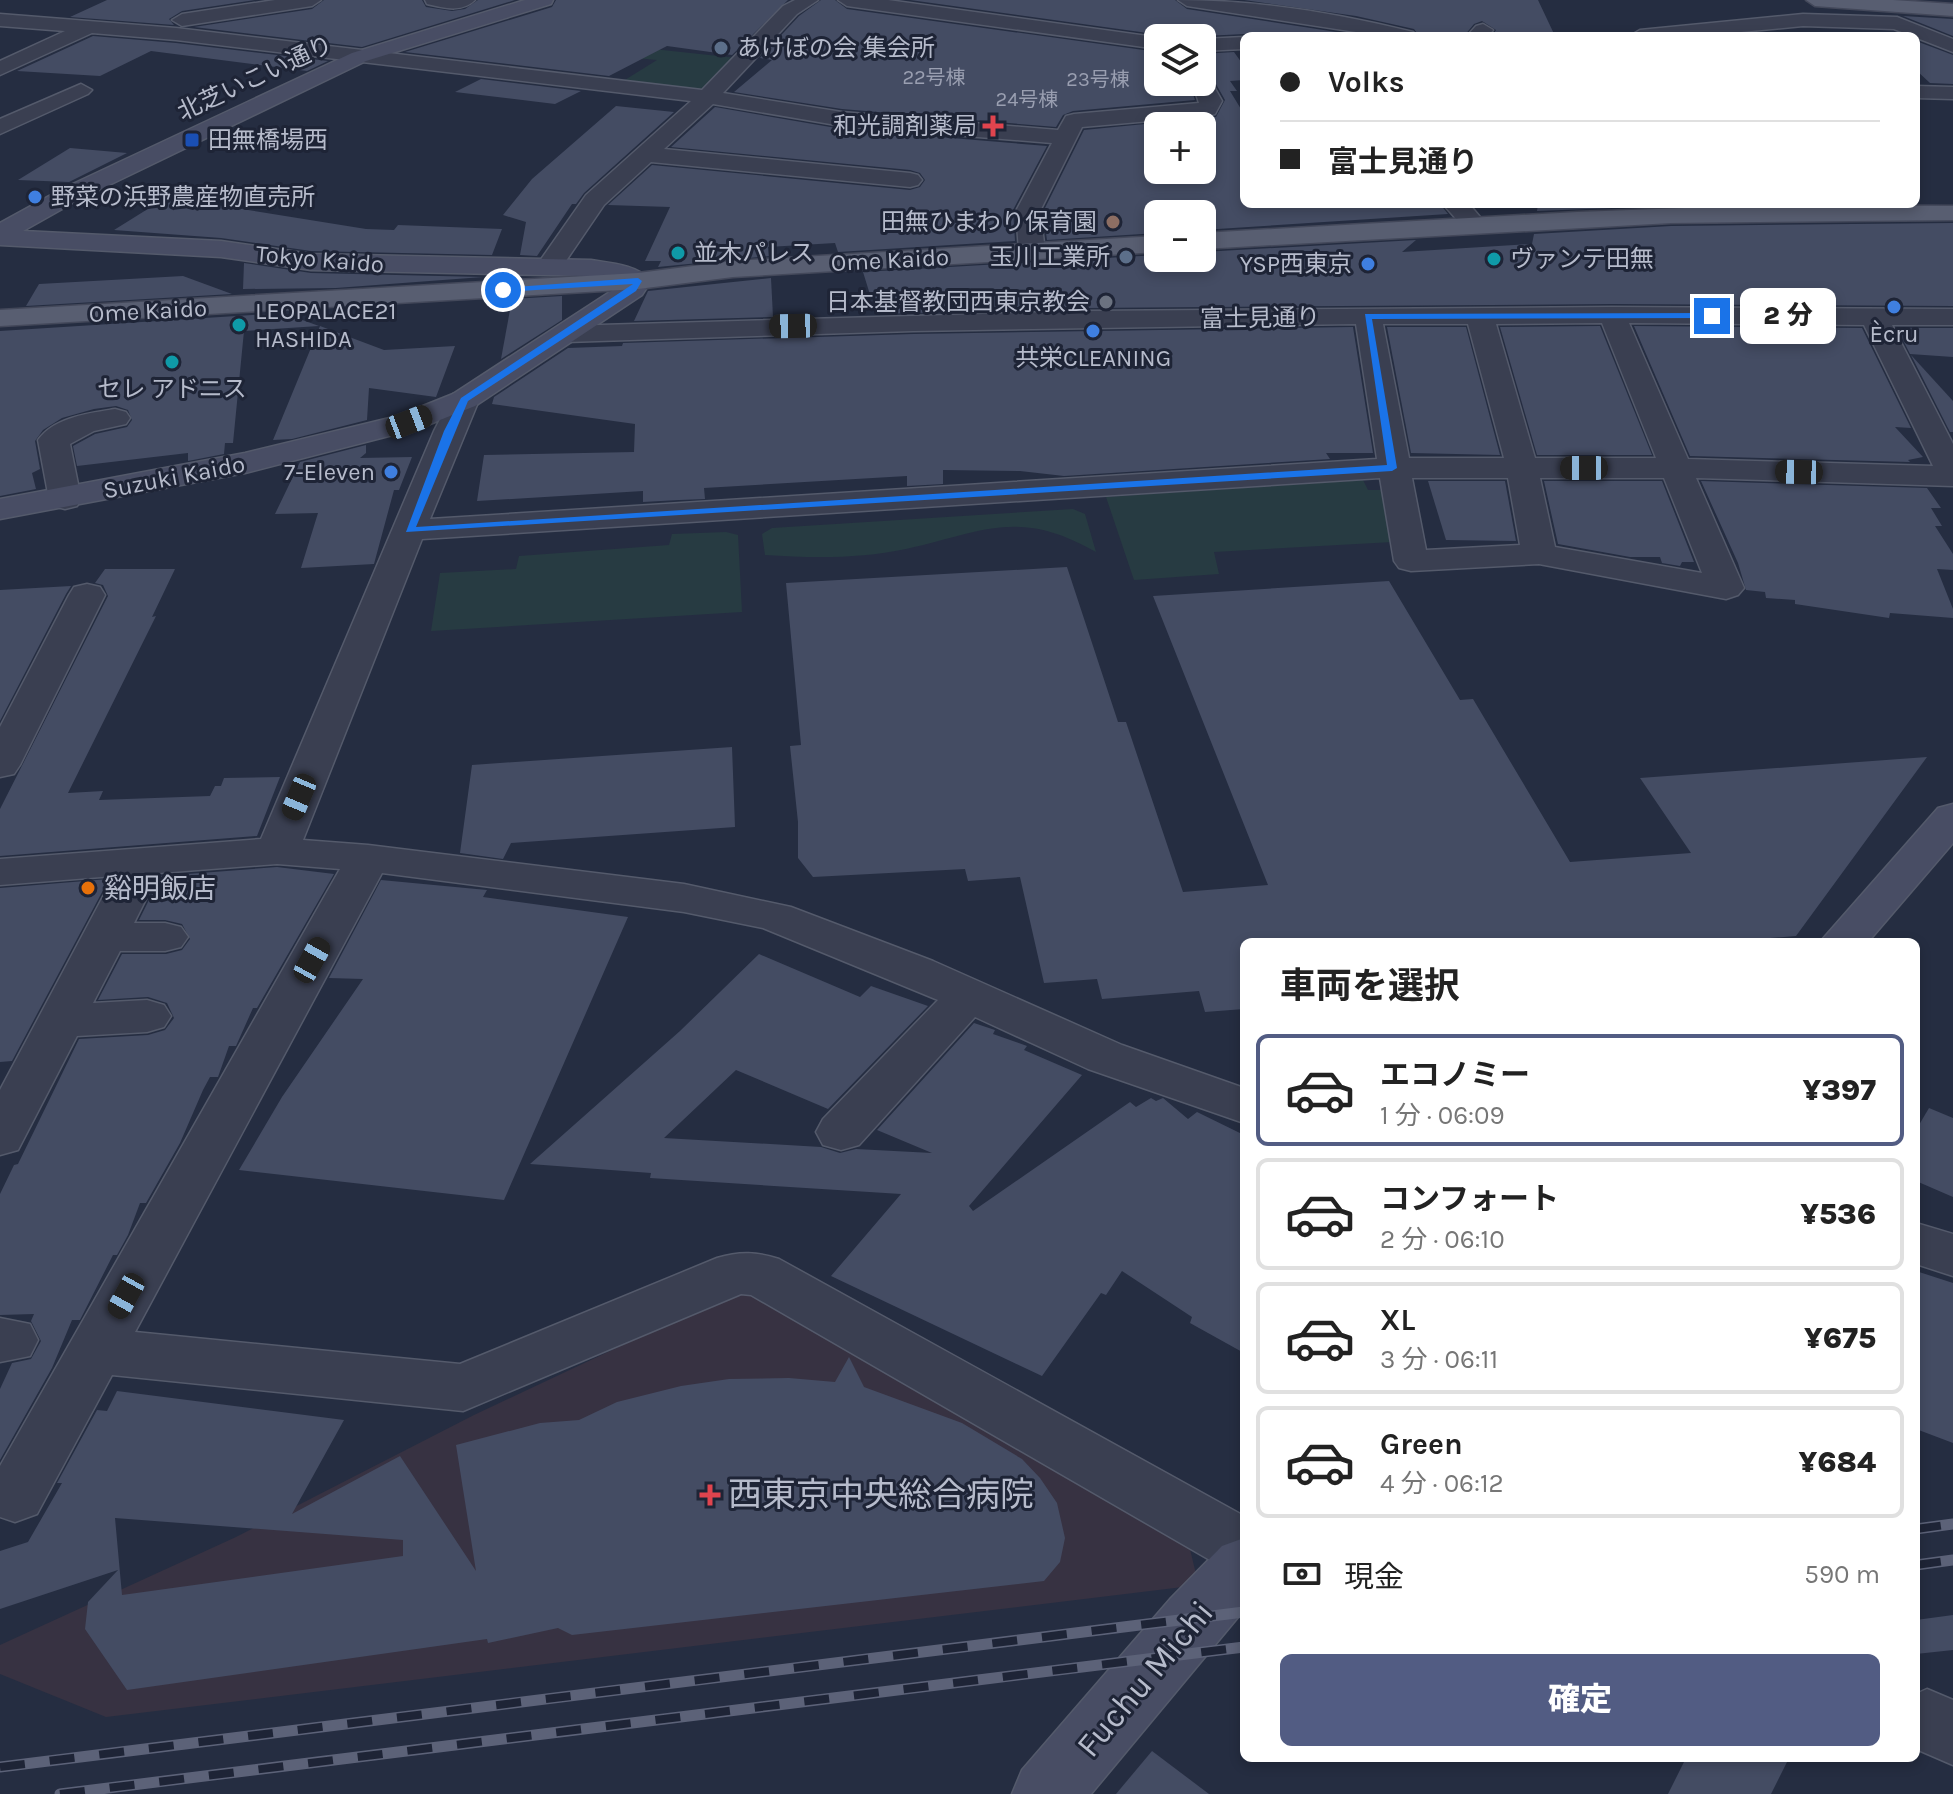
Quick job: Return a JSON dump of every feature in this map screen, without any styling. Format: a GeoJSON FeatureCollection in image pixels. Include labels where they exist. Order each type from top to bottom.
{"type":"FeatureCollection","features":[{"type":"Feature","properties":{"kind":"main road"},"geometry":{"type":"LineString","coordinates":[[1815,0],[1953,10]]}},
{"type":"Feature","properties":{"kind":"main road"},"geometry":{"type":"LineString","coordinates":[[1216,240],[1474,224],[1737,213],[1918,208],[1953,213]]}},
{"type":"Feature","properties":{"kind":"main road","name":"Ome Kaido"},"geometry":{"type":"LineString","coordinates":[[0,318],[638,281],[733,269],[1144,245]]}},
{"type":"Feature","properties":{"kind":"street"},"geometry":{"type":"LineString","coordinates":[[200,0],[196,2],[216,15]]}},
{"type":"Feature","properties":{"kind":"street"},"geometry":{"type":"LineString","coordinates":[[182,27],[216,15],[312,0]]}},
{"type":"Feature","properties":{"kind":"street"},"geometry":{"type":"LineString","coordinates":[[434,0],[453,4],[466,0]]}},
{"type":"Feature","properties":{"kind":"street","name":"北芝いこい通り"},"geometry":{"type":"LineString","coordinates":[[0,235],[69,195],[359,57],[544,0]]}},
{"type":"Feature","properties":{"kind":"street"},"geometry":{"type":"LineString","coordinates":[[548,268],[595,200],[707,97],[790,10],[809,0]]}},
{"type":"Feature","properties":{"kind":"street"},"geometry":{"type":"LineString","coordinates":[[847,0],[1144,38]]}},
{"type":"Feature","properties":{"kind":"street"},"geometry":{"type":"LineString","coordinates":[[1187,0],[1361,25],[1390,32]]}},
{"type":"Feature","properties":{"kind":"street"},"geometry":{"type":"LineString","coordinates":[[1201,20],[1228,6]]}},
{"type":"Feature","properties":{"kind":"street"},"geometry":{"type":"LineString","coordinates":[[1361,25],[1377,8]]}},
{"type":"Feature","properties":{"kind":"street"},"geometry":{"type":"LineString","coordinates":[[1296,32],[1310,18]]}},
{"type":"Feature","properties":{"kind":"street"},"geometry":{"type":"LineString","coordinates":[[1681,32],[1803,20],[1897,23],[1919,32]]}},
{"type":"Feature","properties":{"kind":"street"},"geometry":{"type":"LineString","coordinates":[[3,22],[121,28],[182,27],[359,57],[707,97],[842,119],[1066,137]]}},
{"type":"Feature","properties":{"kind":"street"},"geometry":{"type":"LineString","coordinates":[[0,69],[90,27]]}},
{"type":"Feature","properties":{"kind":"street"},"geometry":{"type":"LineString","coordinates":[[1920,32],[1953,46]]}},
{"type":"Feature","properties":{"kind":"street"},"geometry":{"type":"LineString","coordinates":[[1216,45],[1240,46]]}},
{"type":"Feature","properties":{"kind":"street"},"geometry":{"type":"LineString","coordinates":[[0,127],[81,90]]}},
{"type":"Feature","properties":{"kind":"street"},"geometry":{"type":"LineString","coordinates":[[1920,92],[1953,93]]}},
{"type":"Feature","properties":{"kind":"street"},"geometry":{"type":"LineString","coordinates":[[1032,251],[1028,211],[1074,121],[1207,109],[1211,101],[1209,96]]}},
{"type":"Feature","properties":{"kind":"street"},"geometry":{"type":"LineString","coordinates":[[644,154],[770,165],[869,187],[910,180]]}},
{"type":"Feature","properties":{"kind":"street"},"geometry":{"type":"LineString","coordinates":[[1459,208],[1474,224]]}},
{"type":"Feature","properties":{"kind":"street","name":"Tokyo Kaido"},"geometry":{"type":"LineString","coordinates":[[0,235],[221,249],[311,262],[602,269],[638,281]]}},
{"type":"Feature","properties":{"kind":"street","name":"Suzuki Kaido"},"geometry":{"type":"LineString","coordinates":[[0,509],[65,499],[334,442],[409,422],[464,400],[633,289],[638,281]]}},
{"type":"Feature","properties":{"kind":"street"},"geometry":{"type":"LineString","coordinates":[[1368,316],[1392,468],[1411,561],[1539,554],[1726,588],[1612,315]]}},
{"type":"Feature","properties":{"kind":"street","name":"富士見通り"},"geometry":{"type":"LineString","coordinates":[[566,334],[775,326],[1368,316],[1953,317]]}},
{"type":"Feature","properties":{"kind":"street"},"geometry":{"type":"LineString","coordinates":[[410,530],[1392,468],[1676,468],[1953,476],[1874,316]]}},
{"type":"Feature","properties":{"kind":"street"},"geometry":{"type":"LineString","coordinates":[[1480,317],[1522,468],[1539,554]]}},
{"type":"Feature","properties":{"kind":"street"},"geometry":{"type":"LineString","coordinates":[[277,851],[464,400]]}},
{"type":"Feature","properties":{"kind":"street"},"geometry":{"type":"LineString","coordinates":[[65,499],[54,440],[85,423],[115,418]]}},
{"type":"Feature","properties":{"kind":"street"},"geometry":{"type":"LineString","coordinates":[[0,765],[87,595]]}},
{"type":"Feature","properties":{"kind":"street"},"geometry":{"type":"LineString","coordinates":[[1847,938],[1953,817]]}},
{"type":"Feature","properties":{"kind":"street"},"geometry":{"type":"LineString","coordinates":[[0,872],[277,851],[368,858],[684,898],[775,917],[969,995],[1105,1057],[1240,1105]]}},
{"type":"Feature","properties":{"kind":"street"},"geometry":{"type":"LineString","coordinates":[[15,1496],[368,858]]}},
{"type":"Feature","properties":{"kind":"street"},"geometry":{"type":"LineString","coordinates":[[0,1137],[15,1076],[60,1021],[144,861]]}},
{"type":"Feature","properties":{"kind":"street"},"geometry":{"type":"LineString","coordinates":[[104,937],[165,937]]}},
{"type":"Feature","properties":{"kind":"street"},"geometry":{"type":"LineString","coordinates":[[841,1132],[969,995]]}},
{"type":"Feature","properties":{"kind":"street"},"geometry":{"type":"LineString","coordinates":[[60,1021],[147,1016]]}},
{"type":"Feature","properties":{"kind":"street"},"geometry":{"type":"LineString","coordinates":[[1920,1244],[1953,1255]]}},
{"type":"Feature","properties":{"kind":"street"},"geometry":{"type":"LineString","coordinates":[[96,1351],[463,1388],[736,1273],[760,1274],[1240,1546]]}},
{"type":"Feature","properties":{"kind":"street","name":"Fuchu Michi"},"geometry":{"type":"LineString","coordinates":[[1047,1794],[1194,1619],[1240,1570]]}},
{"type":"Feature","properties":{"kind":"shaded area"},"geometry":{"type":"Polygon","coordinates":[[[644,48],[737,58],[699,92],[620,83],[657,60],[615,56],[644,48]]]}},
{"type":"Feature","properties":{"kind":"shaded area"},"geometry":{"type":"Polygon","coordinates":[[[1363,480],[1368,490],[1381,490],[1393,542],[1214,552],[1219,574],[1134,580],[1106,497],[1363,480]]]}},
{"type":"Feature","properties":{"kind":"shaded area"},"geometry":{"type":"Polygon","coordinates":[[[1073,509],[1085,514],[1096,552],[1069,538],[1023,527],[981,530],[906,549],[836,557],[765,555],[762,534],[772,528],[1073,509]]]}},
{"type":"Feature","properties":{"kind":"shaded area"},"geometry":{"type":"Polygon","coordinates":[[[726,532],[738,535],[742,612],[431,631],[440,573],[516,569],[519,556],[669,545],[672,534],[726,532]]]}},
{"type":"Feature","properties":{"kind":"shaded area","name":"西東京中央総合病院"},"geometry":{"type":"Polygon","coordinates":[[[748,1286],[1189,1545],[1196,1574],[1183,1587],[106,1717],[0,1674],[0,1645],[236,1537],[474,1415],[748,1286]]]}},
{"type":"Feature","properties":{"kind":"building"},"geometry":{"type":"Polygon","coordinates":[[[107,0],[255,0],[182,11],[169,19],[174,25],[70,17],[107,0]]]}},
{"type":"Feature","properties":{"kind":"building"},"geometry":{"type":"Polygon","coordinates":[[[324,0],[422,0],[426,7],[452,11],[465,9],[478,0],[515,0],[362,47],[194,27],[312,9],[324,0]]]}},
{"type":"Feature","properties":{"kind":"building"},"geometry":{"type":"Polygon","coordinates":[[[556,0],[788,0],[732,55],[667,46],[609,76],[405,52],[552,7],[556,0]]]}},
{"type":"Feature","properties":{"kind":"building"},"geometry":{"type":"Polygon","coordinates":[[[821,0],[835,0],[847,9],[1144,50],[1144,96],[1194,96],[1195,100],[1073,111],[1063,115],[1056,127],[842,109],[734,92],[772,60],[760,58],[799,16],[821,0]]]}},
{"type":"Feature","properties":{"kind":"building"},"geometry":{"type":"Polygon","coordinates":[[[910,0],[1175,0],[1187,9],[1336,32],[1216,35],[1216,24],[1144,24],[1144,32],[910,0]]]}},
{"type":"Feature","properties":{"kind":"building"},"geometry":{"type":"Polygon","coordinates":[[[1244,0],[1538,0],[1553,32],[1495,32],[1482,21],[1467,32],[1416,32],[1356,16],[1244,0]]]}},
{"type":"Feature","properties":{"kind":"building"},"geometry":{"type":"Polygon","coordinates":[[[1903,16],[1953,19],[1953,36],[1903,16]]]}},
{"type":"Feature","properties":{"kind":"building"},"geometry":{"type":"Polygon","coordinates":[[[93,36],[328,61],[307,71],[151,51],[100,76],[17,71],[93,36]]]}},
{"type":"Feature","properties":{"kind":"building"},"geometry":{"type":"Polygon","coordinates":[[[1920,43],[1953,55],[1953,84],[1930,83],[1920,74],[1920,43]]]}},
{"type":"Feature","properties":{"kind":"building"},"geometry":{"type":"Polygon","coordinates":[[[1234,52],[1240,60],[1240,80],[1230,81],[1237,91],[1230,91],[1240,107],[1240,208],[1443,208],[1448,214],[1216,229],[1216,200],[1144,200],[1144,234],[1047,240],[1043,212],[1084,130],[1144,124],[1144,184],[1216,184],[1216,117],[1225,100],[1216,84],[1216,53],[1234,52]]]}},
{"type":"Feature","properties":{"kind":"building"},"geometry":{"type":"Polygon","coordinates":[[[481,79],[581,91],[555,104],[455,92],[481,79]]]}},
{"type":"Feature","properties":{"kind":"building"},"geometry":{"type":"Polygon","coordinates":[[[616,106],[674,112],[584,193],[576,204],[572,204],[537,256],[520,255],[526,222],[503,215],[532,179],[616,106]]]}},
{"type":"Feature","properties":{"kind":"building"},"geometry":{"type":"Polygon","coordinates":[[[715,107],[842,129],[1047,146],[1013,210],[1015,241],[838,252],[835,243],[768,247],[769,256],[658,267],[661,261],[645,261],[670,207],[608,205],[652,165],[910,190],[920,187],[925,180],[920,173],[910,170],[671,147],[715,107]]]}},
{"type":"Feature","properties":{"kind":"building"},"geometry":{"type":"Polygon","coordinates":[[[70,148],[127,153],[69,182],[18,180],[70,148]]]}},
{"type":"Feature","properties":{"kind":"building"},"geometry":{"type":"Polygon","coordinates":[[[167,197],[366,229],[394,230],[398,225],[502,229],[492,255],[311,251],[221,238],[114,230],[167,197]]]}},
{"type":"Feature","properties":{"kind":"building"},"geometry":{"type":"Polygon","coordinates":[[[1537,208],[1612,208],[1537,211],[1537,208]]]}},
{"type":"Feature","properties":{"kind":"building"},"geometry":{"type":"Polygon","coordinates":[[[1953,223],[1953,306],[1612,304],[1086,308],[876,314],[863,272],[1144,256],[1144,272],[1216,272],[1216,251],[1416,240],[1402,252],[1532,244],[1534,234],[1671,226],[1953,223]]]}},
{"type":"Feature","properties":{"kind":"building"},"geometry":{"type":"Polygon","coordinates":[[[244,263],[311,273],[483,277],[336,288],[243,289],[244,263]]]}},
{"type":"Feature","properties":{"kind":"building"},"geometry":{"type":"Polygon","coordinates":[[[183,276],[232,294],[26,306],[39,284],[183,276]]]}},
{"type":"Feature","properties":{"kind":"building"},"geometry":{"type":"Polygon","coordinates":[[[771,278],[773,317],[634,321],[648,291],[771,278]]]}},
{"type":"Feature","properties":{"kind":"building"},"geometry":{"type":"Polygon","coordinates":[[[562,296],[562,320],[501,359],[512,299],[562,296]]]}},
{"type":"Feature","properties":{"kind":"building"},"geometry":{"type":"Polygon","coordinates":[[[283,313],[319,326],[244,331],[233,443],[225,443],[224,454],[188,461],[188,453],[77,466],[73,446],[95,434],[127,427],[132,420],[128,410],[116,406],[94,409],[62,418],[43,430],[35,441],[40,469],[32,473],[36,489],[0,496],[0,331],[283,313]]]}},
{"type":"Feature","properties":{"kind":"building"},"geometry":{"type":"Polygon","coordinates":[[[320,326],[384,350],[455,346],[436,397],[369,388],[367,420],[292,439],[273,440],[320,326]]]}},
{"type":"Feature","properties":{"kind":"building"},"geometry":{"type":"Polygon","coordinates":[[[1600,326],[1652,455],[1537,455],[1500,327],[1600,326]]]}},
{"type":"Feature","properties":{"kind":"building"},"geometry":{"type":"Polygon","coordinates":[[[1634,326],[1862,328],[1911,428],[1895,427],[1923,457],[1908,460],[1910,462],[1690,456],[1634,326]]]}},
{"type":"Feature","properties":{"kind":"building"},"geometry":{"type":"Polygon","coordinates":[[[1353,327],[1373,453],[1326,453],[1330,459],[1064,476],[1020,471],[943,470],[943,484],[907,486],[907,476],[704,488],[705,499],[643,502],[643,491],[477,501],[484,455],[634,452],[635,424],[492,404],[494,397],[568,348],[622,346],[623,343],[913,334],[1353,327]]]}},
{"type":"Feature","properties":{"kind":"building"},"geometry":{"type":"Polygon","coordinates":[[[1387,327],[1466,327],[1500,455],[1411,453],[1387,327]]]}},
{"type":"Feature","properties":{"kind":"building"},"geometry":{"type":"Polygon","coordinates":[[[1897,328],[1953,328],[1953,357],[1910,354],[1897,328]]]}},
{"type":"Feature","properties":{"kind":"building"},"geometry":{"type":"Polygon","coordinates":[[[1911,355],[1953,401],[1953,432],[1950,432],[1911,355]]]}},
{"type":"Feature","properties":{"kind":"building"},"geometry":{"type":"Polygon","coordinates":[[[366,445],[366,453],[360,458],[412,457],[399,490],[394,490],[374,564],[301,568],[318,513],[275,514],[300,462],[366,445]]]}},
{"type":"Feature","properties":{"kind":"building"},"geometry":{"type":"Polygon","coordinates":[[[1428,481],[1505,481],[1516,541],[1446,540],[1428,481]]]}},
{"type":"Feature","properties":{"kind":"building"},"geometry":{"type":"Polygon","coordinates":[[[1544,481],[1662,481],[1694,562],[1682,562],[1680,566],[1662,563],[1660,557],[1630,557],[1558,544],[1544,481]]]}},
{"type":"Feature","properties":{"kind":"building"},"geometry":{"type":"Polygon","coordinates":[[[1701,481],[1927,488],[1941,508],[1931,508],[1942,526],[1935,526],[1953,554],[1953,570],[1937,569],[1953,609],[1953,618],[1890,613],[1889,618],[1795,604],[1795,600],[1766,598],[1765,592],[1746,590],[1738,563],[1701,481]]]}},
{"type":"Feature","properties":{"kind":"building"},"geometry":{"type":"Polygon","coordinates":[[[1067,567],[1118,722],[1126,722],[1183,892],[1268,885],[1153,596],[1389,581],[1460,700],[1473,699],[1570,862],[1691,853],[1640,778],[1927,757],[1796,936],[1240,938],[1240,1009],[1205,1012],[1199,991],[1102,999],[1097,979],[1044,983],[1020,877],[968,881],[965,869],[813,877],[798,858],[798,822],[790,746],[801,745],[786,583],[1067,567]]]}},
{"type":"Feature","properties":{"kind":"building"},"geometry":{"type":"Polygon","coordinates":[[[105,569],[175,569],[152,617],[156,616],[68,793],[103,791],[99,800],[210,796],[215,786],[221,786],[224,778],[280,777],[257,836],[0,856],[0,809],[108,596],[103,585],[95,583],[105,569]]]}},
{"type":"Feature","properties":{"kind":"building"},"geometry":{"type":"Polygon","coordinates":[[[71,586],[66,594],[0,721],[0,590],[71,586]]]}},
{"type":"Feature","properties":{"kind":"building"},"geometry":{"type":"Polygon","coordinates":[[[732,747],[735,827],[511,843],[503,859],[460,853],[472,765],[732,747]]]}},
{"type":"Feature","properties":{"kind":"building"},"geometry":{"type":"Polygon","coordinates":[[[277,867],[334,874],[257,1008],[253,1008],[236,1046],[229,1046],[218,1077],[210,1077],[180,1143],[146,1203],[140,1203],[128,1235],[117,1255],[113,1255],[80,1320],[72,1320],[52,1368],[0,1460],[0,1389],[12,1363],[31,1359],[41,1341],[31,1321],[34,1314],[0,1315],[0,1194],[14,1165],[18,1164],[79,1039],[148,1035],[165,1030],[174,1018],[167,1003],[148,997],[98,1000],[122,954],[166,954],[182,950],[190,939],[182,924],[165,920],[139,920],[161,876],[277,867]]]}},
{"type":"Feature","properties":{"kind":"building"},"geometry":{"type":"Polygon","coordinates":[[[109,879],[12,1061],[0,1062],[0,888],[109,879]]]}},
{"type":"Feature","properties":{"kind":"building"},"geometry":{"type":"Polygon","coordinates":[[[381,880],[487,890],[483,897],[628,917],[504,1200],[239,1170],[282,1097],[363,979],[329,978],[381,880]]]}},
{"type":"Feature","properties":{"kind":"building"},"geometry":{"type":"Polygon","coordinates":[[[759,954],[860,997],[871,986],[928,1006],[828,1109],[736,1070],[664,1138],[821,1147],[840,1153],[856,1149],[932,1153],[877,1130],[974,1023],[995,1030],[993,1034],[1027,1046],[1024,1050],[1082,1075],[969,1206],[973,1211],[1130,1102],[1136,1107],[1151,1098],[1156,1101],[1163,1098],[1188,1119],[1197,1112],[1240,1133],[1240,1351],[1190,1323],[1192,1317],[1122,1271],[1106,1295],[1101,1293],[1042,1376],[831,1276],[901,1194],[650,1178],[651,1173],[530,1164],[680,1031],[759,954]]]}},
{"type":"Feature","properties":{"kind":"building"},"geometry":{"type":"Polygon","coordinates":[[[1929,1108],[1953,1118],[1953,1197],[1920,1183],[1920,1123],[1929,1108]]]}},
{"type":"Feature","properties":{"kind":"building"},"geometry":{"type":"Polygon","coordinates":[[[1920,1272],[1953,1283],[1953,1443],[1920,1431],[1920,1272]]]}},
{"type":"Feature","properties":{"kind":"building","name":"西東京中央総合病院"},"geometry":{"type":"Polygon","coordinates":[[[849,1357],[864,1387],[962,1423],[1022,1459],[1057,1503],[1065,1538],[1060,1562],[1044,1581],[572,1635],[558,1628],[488,1643],[487,1639],[127,1690],[85,1629],[88,1602],[118,1570],[0,1609],[0,1551],[28,1542],[62,1483],[57,1483],[97,1410],[107,1411],[117,1391],[344,1420],[292,1514],[400,1456],[476,1571],[456,1445],[540,1423],[579,1420],[617,1402],[681,1386],[729,1379],[789,1378],[835,1382],[849,1357]],[[115,1518],[122,1595],[403,1556],[403,1540],[115,1518]]]}},
{"type":"Feature","properties":{"kind":"building"},"geometry":{"type":"Polygon","coordinates":[[[1953,1615],[1953,1650],[1920,1654],[1920,1619],[1953,1615]]]}},
{"type":"Feature","properties":{"kind":"building"},"geometry":{"type":"Polygon","coordinates":[[[1152,1751],[1209,1794],[1116,1794],[1152,1751]]]}},
{"type":"Feature","properties":{"kind":"building"},"geometry":{"type":"Polygon","coordinates":[[[1684,1762],[1787,1762],[1771,1794],[1668,1794],[1684,1762]]]}},
{"type":"Feature","properties":{"kind":"railway"},"geometry":{"type":"LineString","coordinates":[[1920,1528],[1953,1524]]}},
{"type":"Feature","properties":{"kind":"railway"},"geometry":{"type":"LineString","coordinates":[[1920,1564],[1953,1560]]}},
{"type":"Feature","properties":{"kind":"railway"},"geometry":{"type":"LineString","coordinates":[[0,1767],[1240,1612]]}},
{"type":"Feature","properties":{"kind":"railway"},"geometry":{"type":"LineString","coordinates":[[60,1794],[1240,1647]]}},
{"type":"Feature","properties":{"kind":"place","name":"あけぼの会 集会所"},"geometry":{"type":"Point","coordinates":[721,48]}},
{"type":"Feature","properties":{"kind":"place","name":"和光調剤薬局"},"geometry":{"type":"Point","coordinates":[993,126]}},
{"type":"Feature","properties":{"kind":"place","name":"田無橋場西"},"geometry":{"type":"Point","coordinates":[192,140]}},
{"type":"Feature","properties":{"kind":"place","name":"野菜の浜野農産物直売所"},"geometry":{"type":"Point","coordinates":[35,197]}},
{"type":"Feature","properties":{"kind":"place","name":"田無ひまわり保育園"},"geometry":{"type":"Point","coordinates":[1113,222]}},
{"type":"Feature","properties":{"kind":"place","name":"並木パレス"},"geometry":{"type":"Point","coordinates":[678,253]}},
{"type":"Feature","properties":{"kind":"place","name":"玉川工業所"},"geometry":{"type":"Point","coordinates":[1126,257]}},
{"type":"Feature","properties":{"kind":"place","name":"ヴァンテ田無"},"geometry":{"type":"Point","coordinates":[1494,259]}},
{"type":"Feature","properties":{"kind":"place","name":"YSP西東京"},"geometry":{"type":"Point","coordinates":[1368,264]}},
{"type":"Feature","properties":{"kind":"place","name":"日本基督教団西東京教会"},"geometry":{"type":"Point","coordinates":[1106,302]}},
{"type":"Feature","properties":{"kind":"place","name":"Ècru"},"geometry":{"type":"Point","coordinates":[1894,307]}},
{"type":"Feature","properties":{"kind":"place","name":"LEOPALACE21 HASHIDA"},"geometry":{"type":"Point","coordinates":[239,325]}},
{"type":"Feature","properties":{"kind":"place","name":"共栄CLEANING"},"geometry":{"type":"Point","coordinates":[1093,331]}},
{"type":"Feature","properties":{"kind":"place","name":"セレ アドニス"},"geometry":{"type":"Point","coordinates":[172,362]}},
{"type":"Feature","properties":{"kind":"place","name":"7-Eleven"},"geometry":{"type":"Point","coordinates":[391,472]}},
{"type":"Feature","properties":{"kind":"place","name":"谿明飯店"},"geometry":{"type":"Point","coordinates":[88,888]}},
{"type":"Feature","properties":{"kind":"place","name":"西東京中央総合病院"},"geometry":{"type":"Point","coordinates":[710,1495]}},
{"type":"Feature","properties":{"kind":"route"},"geometry":{"type":"LineString","coordinates":[[503,290],[638,281],[633,289],[464,400],[410,530],[1392,468],[1368,316],[1712,316]]}}]}
